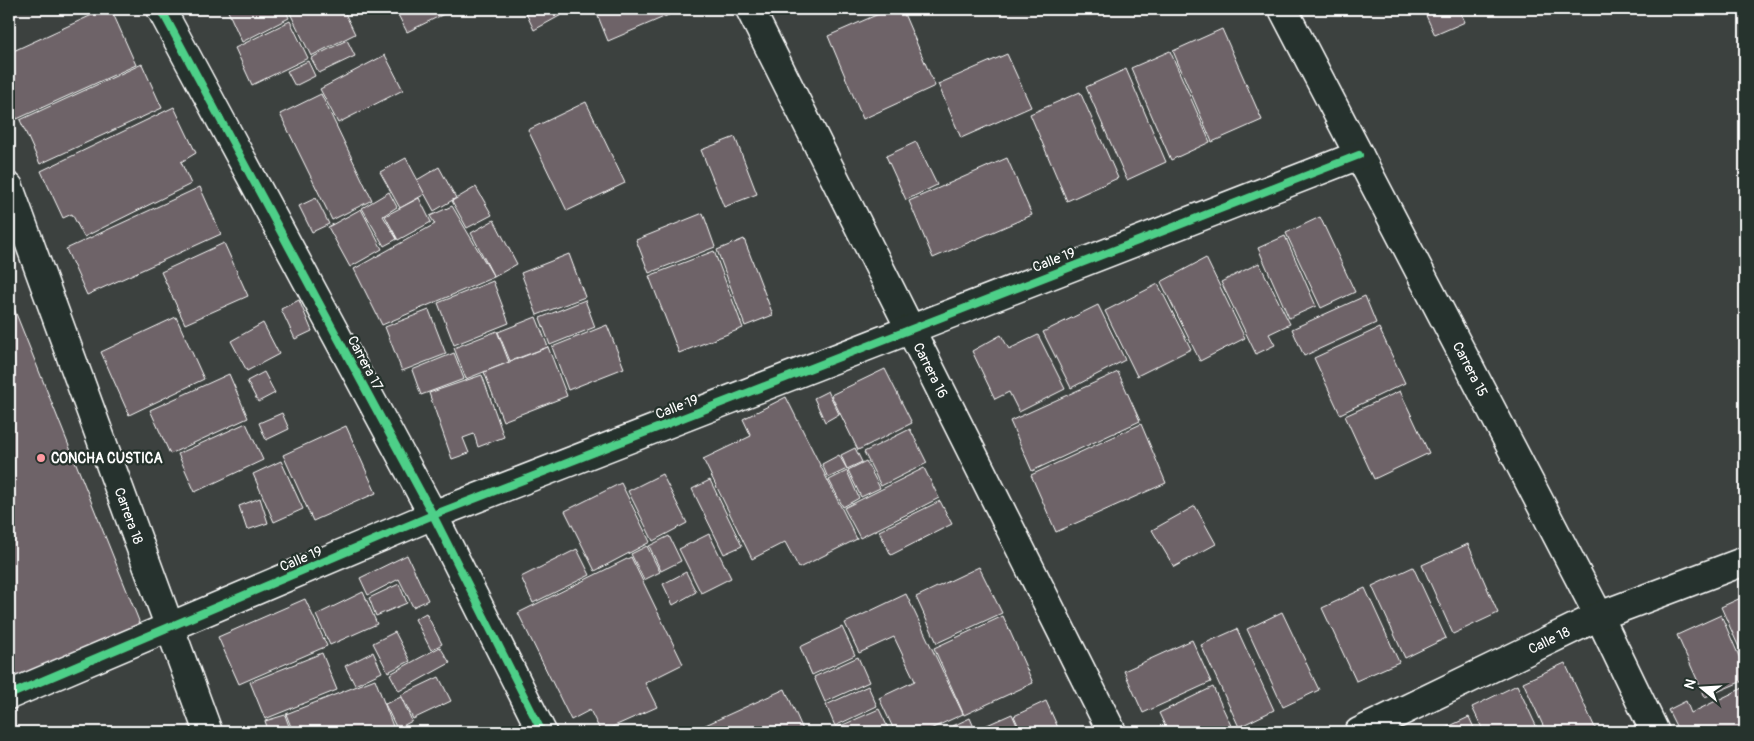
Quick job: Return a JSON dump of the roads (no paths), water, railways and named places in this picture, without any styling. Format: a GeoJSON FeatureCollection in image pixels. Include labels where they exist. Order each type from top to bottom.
{"type":"FeatureCollection","features":[{"type":"Feature","properties":{"kind":"street","name":"Carrera 17"},"geometry":{"type":"LineString","coordinates":[[161,9],[433,515],[542,732]]}},
{"type":"Feature","properties":{"kind":"street","name":"Carrera 16"},"geometry":{"type":"LineString","coordinates":[[750,9],[1112,732]]}},
{"type":"Feature","properties":{"kind":"street","name":"Carrera 15"},"geometry":{"type":"LineString","coordinates":[[1283,9],[1599,616],[1655,732]]}},
{"type":"Feature","properties":{"kind":"street","name":"Calle 19"},"geometry":{"type":"LineString","coordinates":[[9,695],[170,629],[433,515],[1359,155]]}},
{"type":"Feature","properties":{"kind":"street","name":"Carrera 18"},"geometry":{"type":"LineString","coordinates":[[9,187],[208,732]]}},
{"type":"Feature","properties":{"kind":"street","name":"Calle 18"},"geometry":{"type":"LineString","coordinates":[[1359,732],[1599,616],[1745,561]]}},
{"type":"Feature","properties":{"kind":"place","name":"CONCHA CUSTICA"},"geometry":{"type":"Point","coordinates":[41,458]}}]}
